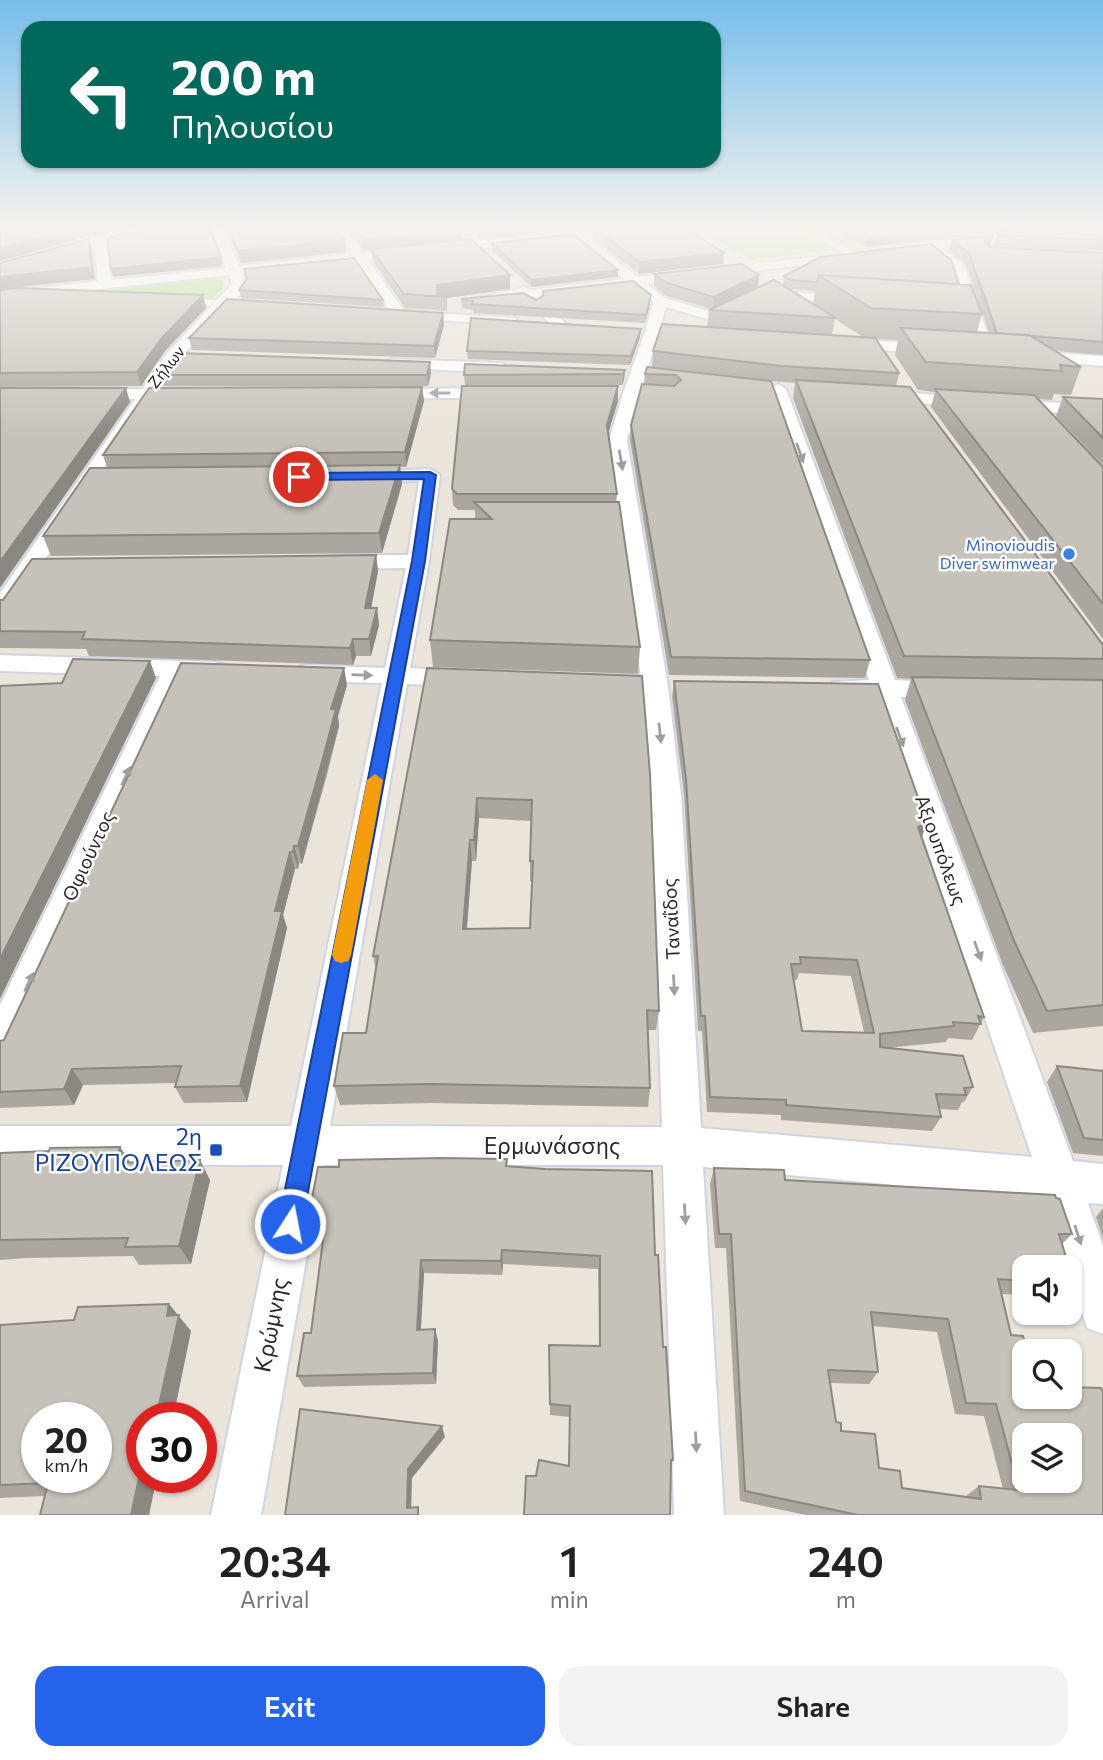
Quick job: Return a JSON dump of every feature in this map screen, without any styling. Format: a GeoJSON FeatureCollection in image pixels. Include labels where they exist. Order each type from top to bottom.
{"type":"FeatureCollection","features":[{"type":"Feature","properties":{"kind":"street"},"geometry":{"type":"LineString","coordinates":[[53,297],[90,298]]}},
{"type":"Feature","properties":{"kind":"street","name":"Ζήλων"},"geometry":{"type":"LineString","coordinates":[[0,610],[173,356],[231,297]]}},
{"type":"Feature","properties":{"kind":"street"},"geometry":{"type":"LineString","coordinates":[[382,297],[390,312]]}},
{"type":"Feature","properties":{"kind":"street"},"geometry":{"type":"LineString","coordinates":[[390,312],[506,297]]}},
{"type":"Feature","properties":{"kind":"street"},"geometry":{"type":"LineString","coordinates":[[390,312],[566,325],[530,297]]}},
{"type":"Feature","properties":{"kind":"street"},"geometry":{"type":"LineString","coordinates":[[655,297],[660,301],[720,314],[691,328]]}},
{"type":"Feature","properties":{"kind":"street"},"geometry":{"type":"LineString","coordinates":[[788,297],[808,310]]}},
{"type":"Feature","properties":{"kind":"street"},"geometry":{"type":"LineString","coordinates":[[836,297],[866,301]]}},
{"type":"Feature","properties":{"kind":"street"},"geometry":{"type":"LineString","coordinates":[[964,297],[965,308],[991,353],[1051,373]]}},
{"type":"Feature","properties":{"kind":"street"},"geometry":{"type":"LineString","coordinates":[[169,301],[250,305]]}},
{"type":"Feature","properties":{"kind":"street","name":"Ταναΐδος"},"geometry":{"type":"LineString","coordinates":[[660,301],[653,332],[632,381],[618,440],[655,686],[666,795],[699,1515]]}},
{"type":"Feature","properties":{"kind":"street"},"geometry":{"type":"LineString","coordinates":[[836,337],[860,345],[1103,360]]}},
{"type":"Feature","properties":{"kind":"street"},"geometry":{"type":"LineString","coordinates":[[878,346],[927,419]]}},
{"type":"Feature","properties":{"kind":"street"},"geometry":{"type":"LineString","coordinates":[[173,356],[200,357]]}},
{"type":"Feature","properties":{"kind":"street"},"geometry":{"type":"LineString","coordinates":[[378,364],[515,369]]}},
{"type":"Feature","properties":{"kind":"street","name":"Αξιουπόλεως"},"geometry":{"type":"LineString","coordinates":[[778,388],[1060,1180],[1103,1312]]}},
{"type":"Feature","properties":{"kind":"street"},"geometry":{"type":"LineString","coordinates":[[1082,392],[1103,405]]}},
{"type":"Feature","properties":{"kind":"street"},"geometry":{"type":"LineString","coordinates":[[373,394],[522,393]]}},
{"type":"Feature","properties":{"kind":"street"},"geometry":{"type":"LineString","coordinates":[[73,394],[199,394]]}},
{"type":"Feature","properties":{"kind":"street"},"geometry":{"type":"LineString","coordinates":[[858,394],[1103,411]]}},
{"type":"Feature","properties":{"kind":"street"},"geometry":{"type":"LineString","coordinates":[[1034,406],[1051,425]]}},
{"type":"Feature","properties":{"kind":"street","name":"Κρώμνης"},"geometry":{"type":"LineString","coordinates":[[236,1515],[395,676],[418,561],[431,519],[430,475],[348,476]]}},
{"type":"Feature","properties":{"kind":"street"},"geometry":{"type":"LineString","coordinates":[[89,478],[117,478]]}},
{"type":"Feature","properties":{"kind":"street"},"geometry":{"type":"LineString","coordinates":[[603,519],[631,519]]}},
{"type":"Feature","properties":{"kind":"street"},"geometry":{"type":"LineString","coordinates":[[321,562],[418,561]]}},
{"type":"Feature","properties":{"kind":"street"},"geometry":{"type":"LineString","coordinates":[[31,566],[59,566]]}},
{"type":"Feature","properties":{"kind":"street"},"geometry":{"type":"LineString","coordinates":[[0,663],[244,671]]}},
{"type":"Feature","properties":{"kind":"street","name":"Οφιούντος"},"geometry":{"type":"LineString","coordinates":[[0,1043],[176,669]]}},
{"type":"Feature","properties":{"kind":"street"},"geometry":{"type":"LineString","coordinates":[[285,673],[491,680]]}},
{"type":"Feature","properties":{"kind":"street"},"geometry":{"type":"LineString","coordinates":[[817,688],[965,690]]}},
{"type":"Feature","properties":{"kind":"street","name":"Ερμωνάσσης"},"geometry":{"type":"LineString","coordinates":[[0,1145],[682,1146],[1103,1184]]}},
{"type":"Feature","properties":{"kind":"green space"},"geometry":{"type":"Polygon","coordinates":[[[70,297],[214,297],[189,306],[70,297]]]}},
{"type":"Feature","properties":{"kind":"building"},"geometry":{"type":"Polygon","coordinates":[[[0,297],[201,297],[162,338],[137,372],[0,373],[0,297]]]}},
{"type":"Feature","properties":{"kind":"building"},"geometry":{"type":"Polygon","coordinates":[[[335,297],[381,297],[383,300],[335,297]]]}},
{"type":"Feature","properties":{"kind":"building"},"geometry":{"type":"Polygon","coordinates":[[[530,297],[536,300],[542,297],[651,297],[646,315],[472,304],[473,301],[461,299],[530,297]]]}},
{"type":"Feature","properties":{"kind":"building"},"geometry":{"type":"Polygon","coordinates":[[[738,297],[801,297],[836,318],[709,310],[738,297]]]}},
{"type":"Feature","properties":{"kind":"building"},"geometry":{"type":"Polygon","coordinates":[[[853,297],[975,297],[982,314],[871,308],[853,297]]]}},
{"type":"Feature","properties":{"kind":"building"},"geometry":{"type":"Polygon","coordinates":[[[984,297],[1103,297],[1103,342],[997,333],[984,297]]]}},
{"type":"Feature","properties":{"kind":"building"},"geometry":{"type":"Polygon","coordinates":[[[227,299],[443,313],[434,346],[189,338],[227,299]]]}},
{"type":"Feature","properties":{"kind":"building"},"geometry":{"type":"Polygon","coordinates":[[[471,318],[641,329],[631,356],[467,351],[471,318]]]}},
{"type":"Feature","properties":{"kind":"building"},"geometry":{"type":"Polygon","coordinates":[[[662,324],[875,338],[899,373],[781,366],[653,351],[662,324]]]}},
{"type":"Feature","properties":{"kind":"building"},"geometry":{"type":"Polygon","coordinates":[[[901,328],[1029,335],[1081,367],[1060,365],[1062,371],[926,362],[901,328]]]}},
{"type":"Feature","properties":{"kind":"building"},"geometry":{"type":"Polygon","coordinates":[[[177,353],[430,362],[427,375],[161,375],[177,353]]]}},
{"type":"Feature","properties":{"kind":"building"},"geometry":{"type":"Polygon","coordinates":[[[465,364],[625,370],[623,374],[464,375],[465,364]]]}},
{"type":"Feature","properties":{"kind":"building"},"geometry":{"type":"Polygon","coordinates":[[[647,367],[771,381],[870,660],[671,657],[631,425],[642,384],[674,386],[681,380],[676,375],[645,374],[647,367]]]}},
{"type":"Feature","properties":{"kind":"building"},"geometry":{"type":"Polygon","coordinates":[[[796,380],[910,387],[1103,645],[1103,659],[904,656],[796,380]]]}},
{"type":"Feature","properties":{"kind":"building"},"geometry":{"type":"Polygon","coordinates":[[[462,386],[618,386],[607,425],[617,494],[457,494],[452,489],[462,386]]]}},
{"type":"Feature","properties":{"kind":"building"},"geometry":{"type":"Polygon","coordinates":[[[422,387],[405,452],[103,455],[149,388],[422,387]]]}},
{"type":"Feature","properties":{"kind":"building"},"geometry":{"type":"Polygon","coordinates":[[[0,388],[126,388],[0,562],[0,388]]]}},
{"type":"Feature","properties":{"kind":"building"},"geometry":{"type":"Polygon","coordinates":[[[935,389],[1034,395],[1103,467],[1103,604],[935,389]]]}},
{"type":"Feature","properties":{"kind":"building"},"geometry":{"type":"Polygon","coordinates":[[[1063,397],[1103,399],[1103,438],[1063,397]]]}},
{"type":"Feature","properties":{"kind":"building"},"geometry":{"type":"Polygon","coordinates":[[[400,465],[379,533],[43,536],[90,468],[400,465]]]}},
{"type":"Feature","properties":{"kind":"building"},"geometry":{"type":"Polygon","coordinates":[[[474,502],[619,502],[640,647],[430,640],[450,519],[492,519],[474,502]]]}},
{"type":"Feature","properties":{"kind":"building"},"geometry":{"type":"Polygon","coordinates":[[[376,555],[365,608],[377,608],[369,639],[353,639],[350,648],[82,639],[85,632],[0,631],[0,600],[3,600],[32,559],[376,555]]]}},
{"type":"Feature","properties":{"kind":"building"},"geometry":{"type":"Polygon","coordinates":[[[73,659],[150,661],[0,959],[0,686],[62,683],[73,659]]]}},
{"type":"Feature","properties":{"kind":"building"},"geometry":{"type":"Polygon","coordinates":[[[181,663],[344,668],[331,709],[336,709],[323,758],[298,846],[294,846],[293,852],[290,852],[275,911],[282,911],[240,1086],[175,1087],[181,1066],[72,1069],[64,1089],[0,1092],[0,1041],[4,1040],[181,663]]]}},
{"type":"Feature","properties":{"kind":"building"},"geometry":{"type":"Polygon","coordinates":[[[427,668],[642,676],[650,774],[659,1011],[647,1010],[650,1088],[429,1084],[334,1086],[343,1033],[366,1033],[378,956],[373,956],[427,668]],[[477,798],[474,840],[470,840],[463,929],[530,928],[532,800],[477,798]]]}},
{"type":"Feature","properties":{"kind":"building"},"geometry":{"type":"Polygon","coordinates":[[[912,677],[1103,680],[1103,1005],[1047,1011],[1015,943],[912,677]]]}},
{"type":"Feature","properties":{"kind":"building"},"geometry":{"type":"Polygon","coordinates":[[[674,681],[878,684],[927,823],[918,827],[984,1017],[978,1016],[981,1024],[953,1022],[954,1026],[880,1034],[880,1047],[963,1056],[973,1087],[964,1088],[966,1095],[936,1094],[941,1117],[786,1105],[786,1100],[710,1097],[705,1016],[701,1016],[686,779],[674,681]],[[800,957],[801,964],[791,964],[802,1031],[874,1033],[857,960],[800,957]]]}},
{"type":"Feature","properties":{"kind":"building"},"geometry":{"type":"Polygon","coordinates":[[[1057,1066],[1103,1071],[1103,1140],[1084,1138],[1057,1066]]]}},
{"type":"Feature","properties":{"kind":"building"},"geometry":{"type":"Polygon","coordinates":[[[120,1147],[116,1163],[200,1160],[179,1246],[125,1247],[128,1238],[0,1240],[0,1153],[49,1151],[50,1148],[120,1147]]]}},
{"type":"Feature","properties":{"kind":"building"},"geometry":{"type":"Polygon","coordinates":[[[507,1159],[506,1166],[545,1169],[652,1171],[655,1255],[658,1255],[673,1460],[670,1515],[524,1515],[526,1476],[536,1476],[539,1460],[569,1466],[570,1406],[550,1404],[549,1345],[600,1346],[600,1256],[502,1250],[501,1261],[421,1260],[417,1330],[435,1329],[433,1373],[297,1376],[304,1333],[311,1333],[325,1225],[307,1224],[318,1167],[339,1167],[339,1160],[507,1159]]]}},
{"type":"Feature","properties":{"kind":"building"},"geometry":{"type":"Polygon","coordinates":[[[714,1168],[784,1170],[785,1180],[1055,1195],[1060,1199],[1072,1234],[1059,1234],[1065,1255],[1012,1255],[1012,1280],[998,1279],[1011,1335],[1023,1336],[1024,1339],[1012,1339],[1012,1409],[1082,1409],[1082,1387],[1101,1388],[1103,1515],[858,1515],[745,1491],[731,1234],[719,1234],[714,1168]],[[871,1312],[878,1372],[828,1370],[836,1422],[841,1423],[841,1431],[875,1434],[879,1468],[900,1471],[902,1488],[981,1499],[979,1486],[1012,1489],[1012,1493],[1082,1493],[1082,1423],[1012,1423],[1012,1464],[996,1404],[966,1403],[948,1319],[871,1312]]]}},
{"type":"Feature","properties":{"kind":"building"},"geometry":{"type":"Polygon","coordinates":[[[169,1304],[167,1316],[179,1315],[160,1402],[126,1402],[126,1493],[136,1493],[131,1515],[40,1515],[46,1493],[112,1493],[112,1402],[21,1402],[21,1484],[0,1485],[0,1325],[74,1320],[78,1307],[169,1304]]]}},
{"type":"Feature","properties":{"kind":"building"},"geometry":{"type":"Polygon","coordinates":[[[300,1409],[442,1426],[408,1469],[407,1508],[418,1507],[418,1515],[285,1515],[300,1409]]]}},
{"type":"Feature","properties":{"kind":"slow traffic"},"geometry":{"type":"LineString","coordinates":[[341,955],[375,780]]}},
{"type":"Feature","properties":{"kind":"place","name":"Minovioudis Diver swimwear"},"geometry":{"type":"Point","coordinates":[1069,554]}},
{"type":"Feature","properties":{"kind":"place","name":"2η ΡΙΖΟΥΠΟΛΕΩΣ"},"geometry":{"type":"Point","coordinates":[216,1150]}},
{"type":"Feature","properties":{"kind":"route"},"geometry":{"type":"LineString","coordinates":[[290,1224],[418,561],[430,475],[299,477]]}}]}
